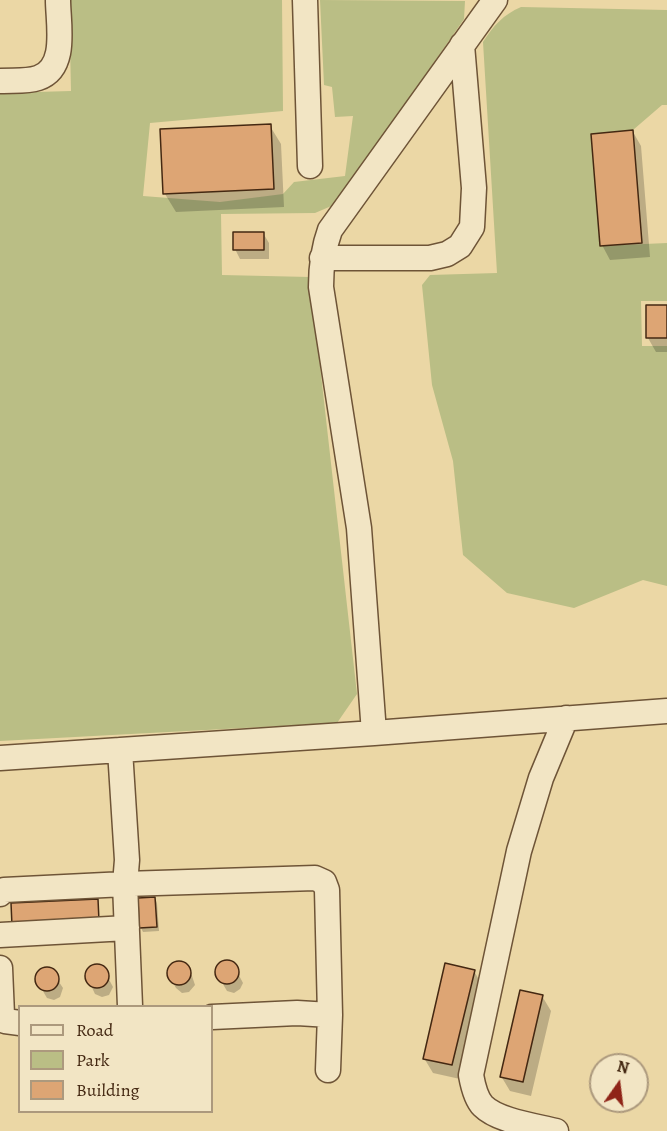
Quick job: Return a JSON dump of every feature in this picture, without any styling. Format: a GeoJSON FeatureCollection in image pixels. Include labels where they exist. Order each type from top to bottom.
{"type":"FeatureCollection","features":[{"type":"Feature","properties":{"kind":"lane"},"geometry":{"type":"LineString","coordinates":[[0,81],[28,80],[41,77],[51,71],[56,63],[59,50],[58,0]]}},
{"type":"Feature","properties":{"kind":"lane"},"geometry":{"type":"LineString","coordinates":[[305,0],[310,166]]}},
{"type":"Feature","properties":{"kind":"lane"},"geometry":{"type":"LineString","coordinates":[[374,733],[359,528],[321,287],[322,258],[330,230],[495,0]]}},
{"type":"Feature","properties":{"kind":"lane"},"geometry":{"type":"LineString","coordinates":[[322,258],[430,258],[447,254],[460,246],[472,227],[474,188],[462,45]]}},
{"type":"Feature","properties":{"kind":"lane"},"geometry":{"type":"LineString","coordinates":[[0,758],[667,711]]}},
{"type":"Feature","properties":{"kind":"lane"},"geometry":{"type":"LineString","coordinates":[[556,1131],[489,1111],[477,1096],[471,1075],[519,851],[541,778],[566,718]]}},
{"type":"Feature","properties":{"kind":"lane"},"geometry":{"type":"LineString","coordinates":[[120,750],[127,860],[125,884],[130,1005]]}},
{"type":"Feature","properties":{"kind":"lane"},"geometry":{"type":"LineString","coordinates":[[0,894],[4,890],[125,884],[315,878],[324,882],[327,890],[330,1015],[328,1070]]}},
{"type":"Feature","properties":{"kind":"lane"},"geometry":{"type":"LineString","coordinates":[[0,935],[127,928]]}},
{"type":"Feature","properties":{"kind":"lane"},"geometry":{"type":"LineString","coordinates":[[0,968],[2,1015],[5,1021],[18,1023]]}},
{"type":"Feature","properties":{"kind":"lane"},"geometry":{"type":"LineString","coordinates":[[213,1017],[297,1013],[330,1015]]}},
{"type":"Feature","properties":{"kind":"green space"},"geometry":{"type":"Polygon","coordinates":[[[69,0],[282,0],[283,111],[150,123],[143,196],[220,202],[283,194],[294,182],[345,176],[353,116],[335,117],[332,87],[324,85],[320,0],[465,1],[464,19],[336,204],[315,213],[221,214],[222,275],[310,277],[357,694],[337,723],[0,741],[0,93],[71,91],[69,0]]]}},
{"type":"Feature","properties":{"kind":"green space"},"geometry":{"type":"Polygon","coordinates":[[[521,7],[667,10],[667,105],[662,105],[633,130],[591,134],[600,246],[667,243],[667,301],[641,301],[642,346],[667,346],[667,586],[643,580],[574,608],[507,593],[463,555],[453,461],[432,385],[422,285],[430,275],[497,273],[483,42],[499,21],[521,7]]]}},
{"type":"Feature","properties":{"kind":"building"},"geometry":{"type":"Polygon","coordinates":[[[271,124],[274,189],[163,194],[160,129],[271,124]]]}},
{"type":"Feature","properties":{"kind":"building"},"geometry":{"type":"Polygon","coordinates":[[[633,130],[642,243],[600,246],[591,134],[633,130]]]}},
{"type":"Feature","properties":{"kind":"building"},"geometry":{"type":"Polygon","coordinates":[[[233,232],[264,232],[264,250],[233,250],[233,232]]]}},
{"type":"Feature","properties":{"kind":"building"},"geometry":{"type":"Polygon","coordinates":[[[646,305],[667,305],[667,338],[646,338],[646,305]]]}},
{"type":"Feature","properties":{"kind":"building"},"geometry":{"type":"Polygon","coordinates":[[[155,897],[157,927],[139,928],[138,898],[155,897]]]}},
{"type":"Feature","properties":{"kind":"building"},"geometry":{"type":"Polygon","coordinates":[[[98,899],[99,921],[12,926],[11,903],[98,899]]]}},
{"type":"Feature","properties":{"kind":"building"},"geometry":{"type":"Polygon","coordinates":[[[227,960],[235,964],[239,972],[235,980],[227,984],[219,980],[215,972],[219,964],[227,960]]]}},
{"type":"Feature","properties":{"kind":"building"},"geometry":{"type":"Polygon","coordinates":[[[179,961],[187,965],[191,973],[187,981],[179,985],[171,981],[167,973],[171,965],[179,961]]]}},
{"type":"Feature","properties":{"kind":"building"},"geometry":{"type":"Polygon","coordinates":[[[445,963],[475,970],[452,1065],[423,1059],[445,963]]]}},
{"type":"Feature","properties":{"kind":"building"},"geometry":{"type":"Polygon","coordinates":[[[97,964],[105,968],[109,976],[105,984],[97,988],[89,984],[85,976],[89,968],[97,964]]]}},
{"type":"Feature","properties":{"kind":"building"},"geometry":{"type":"Polygon","coordinates":[[[47,967],[55,971],[59,979],[55,987],[47,991],[39,987],[35,979],[39,971],[47,967]]]}},
{"type":"Feature","properties":{"kind":"building"},"geometry":{"type":"Polygon","coordinates":[[[520,990],[543,995],[523,1082],[500,1077],[520,990]]]}}]}
